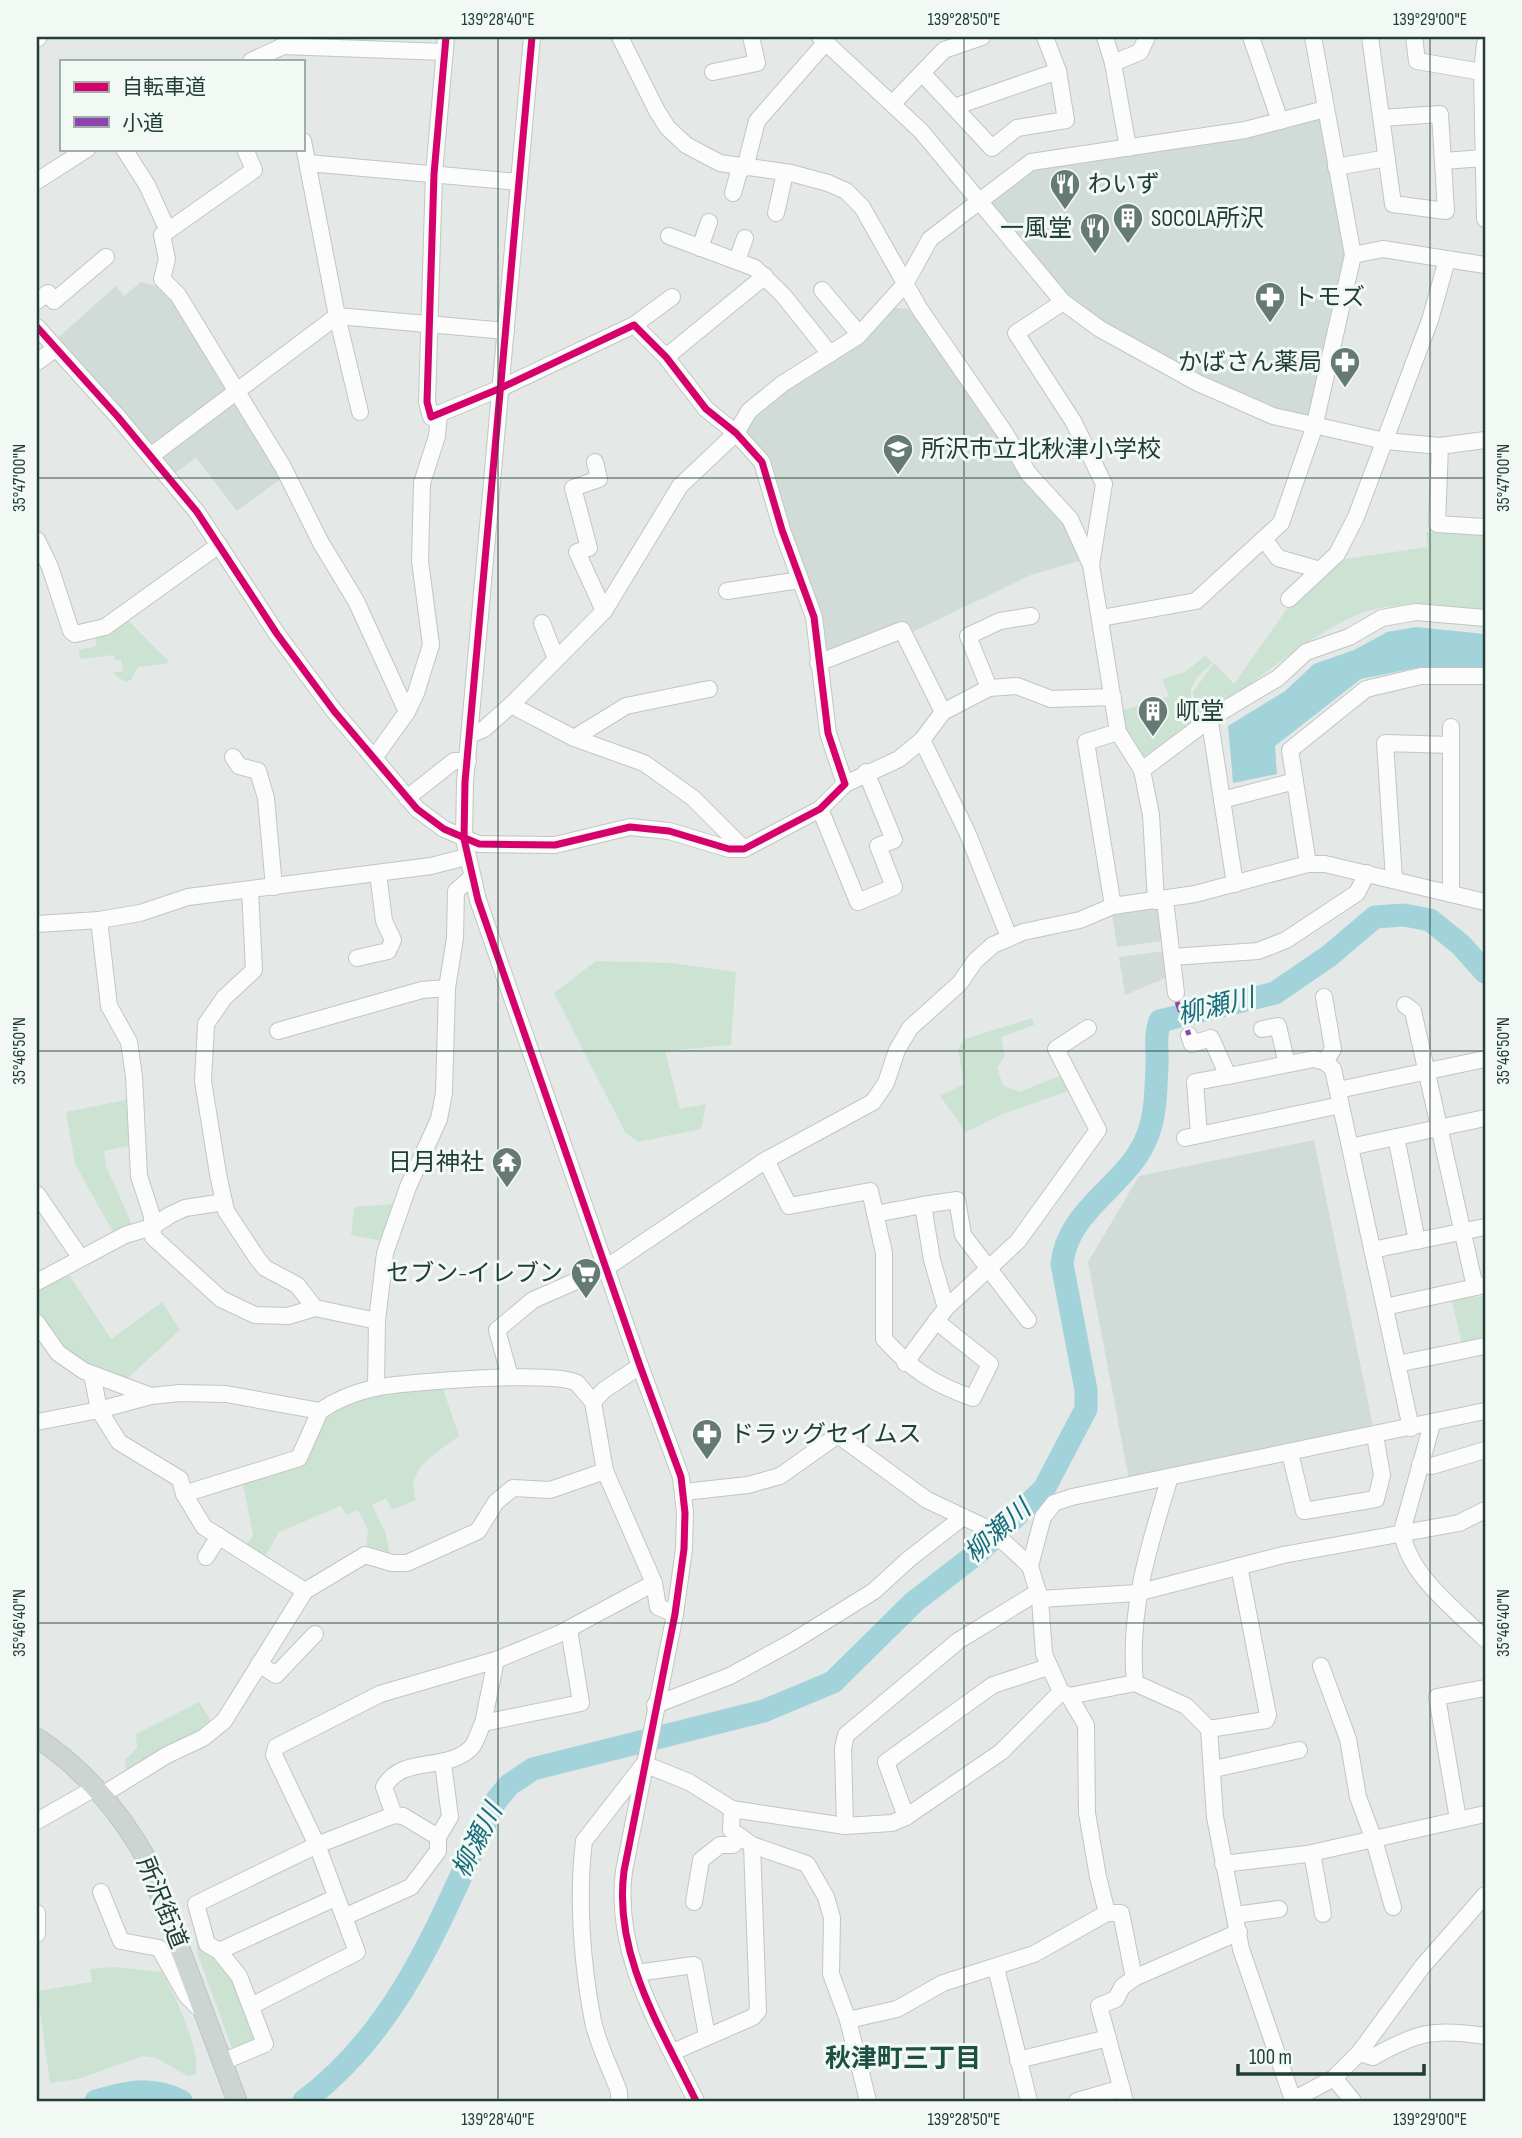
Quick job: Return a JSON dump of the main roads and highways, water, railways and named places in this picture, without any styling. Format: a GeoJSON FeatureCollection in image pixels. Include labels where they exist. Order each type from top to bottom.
{"type":"FeatureCollection","features":[{"type":"Feature","properties":{"kind":"main road","name":"所沢街道"},"geometry":{"type":"LineString","coordinates":[[37,1738],[99,1792],[125,1821],[146,1858],[235,2096]]}},
{"type":"Feature","properties":{"kind":"water"},"geometry":{"type":"Polygon","coordinates":[[[1416,627],[1485,634],[1485,667],[1416,668],[1361,679],[1275,746],[1277,774],[1233,783],[1228,726],[1285,691],[1314,664],[1354,650],[1387,632],[1416,627]]]}},
{"type":"Feature","properties":{"kind":"waterway","name":"柳瀬川"},"geometry":{"type":"LineString","coordinates":[[304,2101],[339,2071],[369,2038],[395,2002],[418,1964],[495,1802],[509,1785],[533,1769],[764,1711],[833,1682],[914,1602],[980,1551],[1044,1489],[1086,1409],[1086,1390],[1062,1264],[1066,1244],[1087,1211],[1140,1152],[1148,1134],[1155,1100],[1160,1021],[1275,993],[1329,956],[1375,917],[1404,915],[1430,920],[1461,945],[1485,972]]}},
{"type":"Feature","properties":{"kind":"waterway","name":"柳瀬川"},"geometry":{"type":"LineString","coordinates":[[96,2101],[138,2092],[159,2093],[181,2101]]}},
{"type":"Feature","properties":{"kind":"place","name":"わいず"},"geometry":{"type":"Point","coordinates":[1065,211]}},
{"type":"Feature","properties":{"kind":"place","name":"SOCOLA所沢"},"geometry":{"type":"Point","coordinates":[1128,245]}},
{"type":"Feature","properties":{"kind":"place","name":"一風堂"},"geometry":{"type":"Point","coordinates":[1095,255]}},
{"type":"Feature","properties":{"kind":"place","name":"トモズ"},"geometry":{"type":"Point","coordinates":[1270,324]}},
{"type":"Feature","properties":{"kind":"place","name":"かばさん薬局"},"geometry":{"type":"Point","coordinates":[1345,389]}},
{"type":"Feature","properties":{"kind":"place","name":"所沢市立北秋津小学校"},"geometry":{"type":"Point","coordinates":[898,476]}},
{"type":"Feature","properties":{"kind":"place","name":"屼堂"},"geometry":{"type":"Point","coordinates":[1153,738]}},
{"type":"Feature","properties":{"kind":"place","name":"日月神社"},"geometry":{"type":"Point","coordinates":[507,1189]}},
{"type":"Feature","properties":{"kind":"place","name":"セブン-イレブン"},"geometry":{"type":"Point","coordinates":[586,1300]}},
{"type":"Feature","properties":{"kind":"place","name":"ドラッグセイムス"},"geometry":{"type":"Point","coordinates":[707,1461]}},
{"type":"Feature","properties":{"kind":"district","name":"秋津町三丁目"},"geometry":{"type":"Point","coordinates":[903,2059]}}]}
